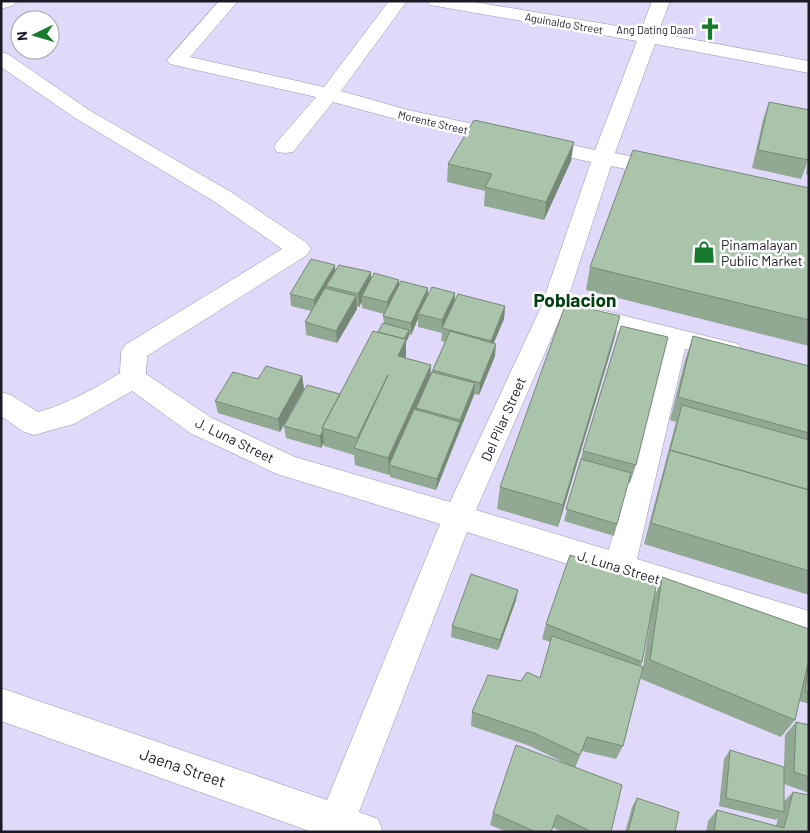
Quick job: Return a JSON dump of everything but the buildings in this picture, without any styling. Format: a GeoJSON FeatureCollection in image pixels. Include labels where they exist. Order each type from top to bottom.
{"type":"FeatureCollection","features":[{"type":"Feature","properties":{"kind":"street"},"geometry":{"type":"LineString","coordinates":[[1,4],[8,1]]}},
{"type":"Feature","properties":{"kind":"street","name":"Morente Street"},"geometry":{"type":"LineString","coordinates":[[229,1],[177,60],[329,94],[412,117],[682,174]]}},
{"type":"Feature","properties":{"kind":"street"},"geometry":{"type":"LineString","coordinates":[[285,146],[329,94],[398,1]]}},
{"type":"Feature","properties":{"kind":"street","name":"Aguinaldo Street"},"geometry":{"type":"LineString","coordinates":[[436,1],[809,67]]}},
{"type":"Feature","properties":{"kind":"street","name":"Del Pilar Street"},"geometry":{"type":"LineString","coordinates":[[345,828],[458,517],[553,307],[603,158],[662,1]]}},
{"type":"Feature","properties":{"kind":"street"},"geometry":{"type":"LineString","coordinates":[[1,58],[82,114],[223,197],[299,249],[134,352],[133,378],[104,396],[64,416],[34,424],[1,402]]}},
{"type":"Feature","properties":{"kind":"street"},"geometry":{"type":"LineString","coordinates":[[553,307],[752,357]]}},
{"type":"Feature","properties":{"kind":"street"},"geometry":{"type":"LineString","coordinates":[[620,567],[676,338]]}},
{"type":"Feature","properties":{"kind":"street","name":"J. Luna Street"},"geometry":{"type":"LineString","coordinates":[[133,378],[200,425],[287,466],[809,626]]}},
{"type":"Feature","properties":{"kind":"street","name":"Jaena Street"},"geometry":{"type":"LineString","coordinates":[[1,704],[345,828]]}},
{"type":"Feature","properties":{"kind":"place","name":"Ang Dating Daan"},"geometry":{"type":"Point","coordinates":[710,29]}},
{"type":"Feature","properties":{"kind":"place","name":"Pinamalayan Public Market"},"geometry":{"type":"Point","coordinates":[704,252]}},
{"type":"Feature","properties":{"kind":"district","name":"Poblacion"},"geometry":{"type":"Point","coordinates":[575,299]}}]}
